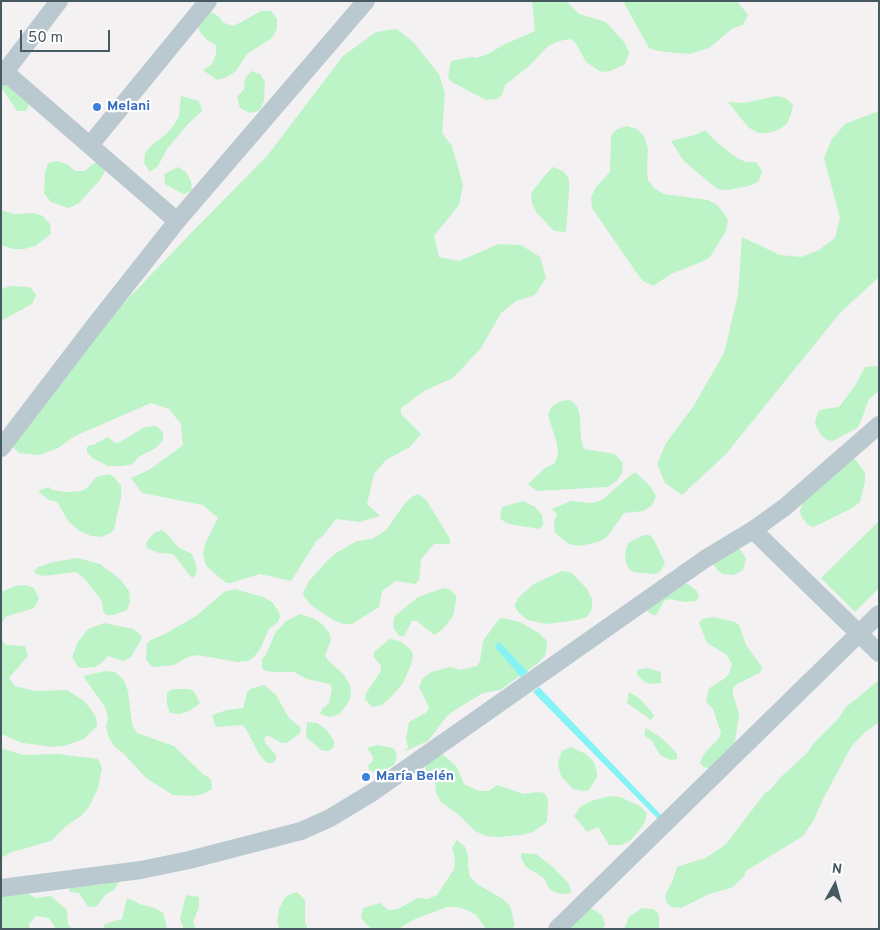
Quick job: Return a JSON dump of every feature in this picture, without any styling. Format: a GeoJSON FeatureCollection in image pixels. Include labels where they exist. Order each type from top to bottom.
{"type":"FeatureCollection","features":[{"type":"Feature","properties":{"kind":"street"},"geometry":{"type":"LineString","coordinates":[[59,1],[3,74],[90,145],[177,221]]}},
{"type":"Feature","properties":{"kind":"street"},"geometry":{"type":"LineString","coordinates":[[90,145],[208,1]]}},
{"type":"Feature","properties":{"kind":"street"},"geometry":{"type":"LineString","coordinates":[[1,448],[94,325],[177,221],[366,1]]}},
{"type":"Feature","properties":{"kind":"street"},"geometry":{"type":"LineString","coordinates":[[1,888],[141,870],[189,860],[301,832],[330,818],[366,797],[416,763],[705,559],[753,530],[814,483],[879,425]]}},
{"type":"Feature","properties":{"kind":"street"},"geometry":{"type":"LineString","coordinates":[[753,530],[879,653]]}},
{"type":"Feature","properties":{"kind":"street"},"geometry":{"type":"LineString","coordinates":[[557,929],[879,614]]}},
{"type":"Feature","properties":{"kind":"green space"},"geometry":{"type":"Polygon","coordinates":[[[532,1],[566,1],[579,14],[606,22],[625,43],[629,53],[625,64],[611,71],[601,72],[586,62],[575,42],[570,39],[548,46],[528,67],[505,85],[502,95],[497,99],[486,100],[448,78],[451,61],[471,57],[476,58],[488,54],[535,31],[532,1]]]}},
{"type":"Feature","properties":{"kind":"green space"},"geometry":{"type":"Polygon","coordinates":[[[623,1],[737,1],[748,15],[743,25],[733,28],[709,48],[689,54],[658,51],[649,48],[623,1]]]}},
{"type":"Feature","properties":{"kind":"green space"},"geometry":{"type":"Polygon","coordinates":[[[209,11],[218,16],[224,23],[234,26],[261,11],[271,11],[277,19],[277,29],[272,38],[247,54],[236,71],[227,77],[217,80],[203,70],[212,64],[216,54],[216,45],[207,40],[200,32],[197,22],[209,11]]]}},
{"type":"Feature","properties":{"kind":"green space"},"geometry":{"type":"Polygon","coordinates":[[[397,29],[413,42],[439,74],[445,93],[442,133],[452,146],[463,185],[459,205],[434,236],[439,257],[459,261],[499,244],[521,245],[540,257],[546,278],[535,295],[516,301],[501,313],[481,348],[453,378],[424,391],[401,408],[401,414],[421,434],[410,447],[386,460],[374,474],[367,504],[380,516],[360,522],[336,519],[323,536],[317,540],[291,581],[260,574],[226,583],[206,566],[203,555],[205,544],[218,518],[203,505],[142,493],[131,478],[149,470],[183,445],[181,424],[169,409],[151,403],[75,436],[58,448],[40,455],[19,453],[5,440],[9,422],[50,377],[75,354],[267,156],[343,56],[376,32],[397,29]]]}},
{"type":"Feature","properties":{"kind":"green space"},"geometry":{"type":"Polygon","coordinates":[[[251,71],[260,74],[265,82],[264,101],[259,111],[249,113],[240,108],[237,97],[244,89],[245,79],[251,71]]]}},
{"type":"Feature","properties":{"kind":"green space"},"geometry":{"type":"Polygon","coordinates":[[[1,79],[31,102],[26,111],[17,111],[1,87],[1,79]]]}},
{"type":"Feature","properties":{"kind":"green space"},"geometry":{"type":"Polygon","coordinates":[[[181,96],[199,101],[202,111],[187,125],[167,149],[158,166],[150,172],[144,163],[145,153],[174,125],[179,116],[181,96]]]}},
{"type":"Feature","properties":{"kind":"green space"},"geometry":{"type":"Polygon","coordinates":[[[776,96],[786,98],[793,105],[787,124],[778,130],[768,133],[758,133],[748,127],[728,102],[744,103],[776,96]]]}},
{"type":"Feature","properties":{"kind":"green space"},"geometry":{"type":"Polygon","coordinates":[[[879,111],[879,277],[840,313],[726,454],[682,495],[665,483],[657,464],[666,443],[693,407],[724,353],[738,295],[742,237],[780,255],[801,257],[819,250],[835,238],[840,218],[824,158],[832,139],[845,124],[879,111]]]}},
{"type":"Feature","properties":{"kind":"green space"},"geometry":{"type":"Polygon","coordinates":[[[627,126],[637,129],[644,136],[648,149],[648,180],[654,188],[664,194],[708,200],[717,205],[728,221],[726,231],[710,257],[671,274],[653,286],[643,281],[592,208],[591,197],[596,187],[610,172],[611,136],[617,129],[627,126]]]}},
{"type":"Feature","properties":{"kind":"green space"},"geometry":{"type":"Polygon","coordinates":[[[705,130],[737,158],[746,162],[756,162],[762,171],[759,181],[749,186],[728,190],[718,189],[683,160],[671,141],[695,135],[705,130]]]}},
{"type":"Feature","properties":{"kind":"green space"},"geometry":{"type":"Polygon","coordinates":[[[57,161],[67,164],[75,171],[85,171],[93,164],[102,161],[105,171],[100,180],[79,203],[69,208],[51,202],[44,193],[45,173],[48,163],[57,161]]]}},
{"type":"Feature","properties":{"kind":"green space"},"geometry":{"type":"Polygon","coordinates":[[[178,167],[186,172],[191,181],[192,191],[183,194],[165,184],[164,174],[178,167]]]}},
{"type":"Feature","properties":{"kind":"green space"},"geometry":{"type":"Polygon","coordinates":[[[553,167],[563,171],[569,179],[566,232],[554,231],[537,213],[532,203],[531,193],[553,167]]]}},
{"type":"Feature","properties":{"kind":"green space"},"geometry":{"type":"Polygon","coordinates":[[[1,210],[13,214],[34,213],[43,216],[50,224],[51,234],[35,246],[24,249],[13,249],[1,245],[1,210]]]}},
{"type":"Feature","properties":{"kind":"green space"},"geometry":{"type":"Polygon","coordinates":[[[11,286],[30,287],[36,295],[32,304],[1,321],[1,289],[11,286]]]}},
{"type":"Feature","properties":{"kind":"green space"},"geometry":{"type":"Polygon","coordinates":[[[865,367],[879,367],[879,391],[869,399],[860,424],[857,428],[833,441],[827,440],[816,426],[815,421],[819,411],[839,407],[855,386],[865,367]]]}},
{"type":"Feature","properties":{"kind":"green space"},"geometry":{"type":"Polygon","coordinates":[[[571,400],[578,408],[581,439],[584,449],[615,454],[623,463],[622,473],[617,481],[608,487],[537,491],[528,484],[545,468],[555,463],[558,454],[557,444],[548,415],[552,406],[561,401],[571,400]]]}},
{"type":"Feature","properties":{"kind":"green space"},"geometry":{"type":"Polygon","coordinates":[[[156,426],[163,432],[163,440],[156,448],[138,457],[133,464],[108,466],[92,458],[87,452],[87,447],[108,437],[115,443],[118,443],[145,427],[156,426]]]}},
{"type":"Feature","properties":{"kind":"green space"},"geometry":{"type":"Polygon","coordinates":[[[851,458],[856,460],[865,473],[860,502],[818,525],[813,527],[808,525],[801,516],[800,511],[804,499],[851,458]]]}},
{"type":"Feature","properties":{"kind":"green space"},"geometry":{"type":"Polygon","coordinates":[[[635,472],[650,486],[656,496],[652,505],[644,511],[624,513],[607,537],[598,542],[579,546],[569,544],[555,533],[554,523],[557,514],[552,509],[571,501],[592,503],[602,500],[635,472]]]}},
{"type":"Feature","properties":{"kind":"green space"},"geometry":{"type":"Polygon","coordinates":[[[109,474],[121,486],[121,498],[114,529],[111,533],[101,537],[91,536],[78,530],[69,522],[57,502],[49,500],[38,491],[49,487],[52,490],[66,492],[82,491],[96,477],[109,474]]]}},
{"type":"Feature","properties":{"kind":"green space"},"geometry":{"type":"Polygon","coordinates":[[[419,494],[427,501],[450,539],[450,544],[434,544],[421,559],[419,581],[415,584],[396,581],[382,591],[379,607],[352,624],[343,624],[333,620],[312,606],[303,593],[309,581],[327,561],[336,553],[357,541],[372,539],[382,533],[387,529],[405,503],[413,496],[419,494]]]}},
{"type":"Feature","properties":{"kind":"green space"},"geometry":{"type":"Polygon","coordinates":[[[523,501],[535,507],[542,515],[543,525],[540,529],[509,524],[500,519],[502,507],[523,501]]]}},
{"type":"Feature","properties":{"kind":"green space"},"geometry":{"type":"Polygon","coordinates":[[[879,521],[879,588],[855,612],[821,578],[879,521]]]}},
{"type":"Feature","properties":{"kind":"green space"},"geometry":{"type":"Polygon","coordinates":[[[162,530],[178,547],[192,554],[197,568],[195,576],[192,578],[173,554],[159,553],[147,548],[148,540],[154,533],[162,530]]]}},
{"type":"Feature","properties":{"kind":"green space"},"geometry":{"type":"Polygon","coordinates":[[[644,535],[649,535],[653,538],[665,563],[660,572],[654,574],[633,572],[626,563],[625,553],[628,543],[644,535]]]}},
{"type":"Feature","properties":{"kind":"green space"},"geometry":{"type":"Polygon","coordinates":[[[738,546],[746,559],[743,570],[733,575],[723,574],[718,571],[712,562],[738,546]]]}},
{"type":"Feature","properties":{"kind":"green space"},"geometry":{"type":"Polygon","coordinates":[[[78,558],[100,564],[120,579],[129,591],[130,602],[127,610],[114,615],[106,615],[103,611],[102,601],[84,578],[76,572],[44,576],[36,574],[34,571],[38,567],[53,562],[78,558]]]}},
{"type":"Feature","properties":{"kind":"green space"},"geometry":{"type":"Polygon","coordinates":[[[562,571],[572,573],[587,589],[592,599],[592,609],[587,617],[547,624],[528,620],[520,614],[514,606],[519,597],[534,584],[562,571]]]}},
{"type":"Feature","properties":{"kind":"green space"},"geometry":{"type":"Polygon","coordinates":[[[683,584],[688,584],[697,591],[699,596],[696,601],[685,602],[669,599],[664,601],[656,615],[647,611],[648,606],[683,584]]]}},
{"type":"Feature","properties":{"kind":"green space"},"geometry":{"type":"Polygon","coordinates":[[[25,585],[34,588],[39,598],[34,608],[5,617],[1,625],[1,592],[15,586],[25,585]]]}},
{"type":"Feature","properties":{"kind":"green space"},"geometry":{"type":"Polygon","coordinates":[[[443,588],[453,592],[456,596],[456,601],[453,616],[443,629],[434,635],[417,621],[412,621],[404,636],[399,636],[393,627],[394,617],[418,597],[443,588]]]}},
{"type":"Feature","properties":{"kind":"green space"},"geometry":{"type":"Polygon","coordinates":[[[235,589],[263,597],[272,602],[279,612],[278,622],[269,629],[260,649],[253,658],[248,661],[238,662],[197,655],[188,657],[174,665],[152,667],[146,659],[147,643],[196,616],[224,592],[235,589]]]}},
{"type":"Feature","properties":{"kind":"green space"},"geometry":{"type":"Polygon","coordinates":[[[300,614],[315,619],[330,634],[331,640],[325,655],[344,675],[350,685],[351,695],[349,701],[340,714],[330,717],[320,714],[322,709],[329,703],[332,688],[330,684],[307,679],[294,672],[266,671],[262,668],[262,659],[266,655],[275,633],[286,621],[300,614]]]}},
{"type":"Feature","properties":{"kind":"green space"},"geometry":{"type":"Polygon","coordinates":[[[713,617],[735,622],[739,625],[746,645],[762,667],[761,672],[733,688],[739,714],[734,745],[713,768],[708,768],[703,767],[700,763],[704,754],[719,738],[721,733],[713,709],[706,702],[708,691],[729,674],[732,664],[726,654],[707,643],[699,623],[702,619],[713,617]]]}},
{"type":"Feature","properties":{"kind":"green space"},"geometry":{"type":"Polygon","coordinates":[[[503,618],[520,622],[539,633],[546,640],[545,656],[537,664],[500,690],[483,693],[455,710],[447,716],[428,741],[403,752],[408,748],[406,738],[409,722],[427,712],[429,707],[419,687],[423,678],[431,672],[450,667],[460,670],[477,666],[480,661],[483,641],[499,619],[503,618]]]}},
{"type":"Feature","properties":{"kind":"green space"},"geometry":{"type":"Polygon","coordinates":[[[104,623],[133,629],[142,638],[131,657],[124,661],[108,656],[95,667],[78,667],[72,657],[78,642],[88,629],[104,623]]]}},
{"type":"Feature","properties":{"kind":"green space"},"geometry":{"type":"Polygon","coordinates":[[[1,637],[5,645],[25,646],[28,656],[9,678],[15,686],[35,691],[67,690],[84,701],[90,708],[96,717],[97,726],[84,739],[64,746],[54,747],[22,743],[1,734],[1,637]]]}},
{"type":"Feature","properties":{"kind":"green space"},"geometry":{"type":"Polygon","coordinates":[[[390,639],[400,641],[411,650],[413,655],[411,665],[403,683],[390,698],[382,705],[372,707],[365,699],[366,693],[381,671],[381,666],[374,657],[374,652],[390,639]]]}},
{"type":"Feature","properties":{"kind":"green space"},"geometry":{"type":"Polygon","coordinates":[[[647,668],[661,672],[661,683],[651,684],[645,682],[637,675],[637,670],[647,668]]]}},
{"type":"Feature","properties":{"kind":"green space"},"geometry":{"type":"Polygon","coordinates":[[[105,671],[115,672],[124,680],[128,691],[132,724],[137,733],[174,746],[203,774],[211,779],[212,789],[194,796],[173,795],[146,778],[115,747],[109,738],[106,727],[108,717],[105,707],[83,676],[105,671]]]}},
{"type":"Feature","properties":{"kind":"green space"},"geometry":{"type":"Polygon","coordinates":[[[879,680],[879,722],[865,732],[851,747],[814,820],[803,836],[746,871],[744,876],[733,887],[707,895],[681,908],[671,907],[665,898],[677,867],[705,858],[726,844],[765,793],[807,753],[813,744],[838,719],[845,708],[879,680]]]}},
{"type":"Feature","properties":{"kind":"green space"},"geometry":{"type":"Polygon","coordinates":[[[264,685],[276,695],[289,718],[301,728],[300,733],[287,743],[282,743],[267,735],[264,739],[266,744],[276,755],[276,760],[272,763],[267,763],[259,754],[242,725],[216,727],[212,715],[227,710],[243,708],[250,689],[264,685]]]}},
{"type":"Feature","properties":{"kind":"green space"},"geometry":{"type":"Polygon","coordinates":[[[190,689],[194,692],[200,703],[191,710],[180,714],[170,713],[167,704],[167,694],[170,690],[190,689]]]}},
{"type":"Feature","properties":{"kind":"green space"},"geometry":{"type":"Polygon","coordinates":[[[629,692],[639,698],[651,711],[654,716],[651,720],[627,703],[629,692]]]}},
{"type":"Feature","properties":{"kind":"green space"},"geometry":{"type":"Polygon","coordinates":[[[307,722],[317,723],[326,729],[334,741],[334,746],[331,750],[321,750],[306,737],[307,722]]]}},
{"type":"Feature","properties":{"kind":"green space"},"geometry":{"type":"Polygon","coordinates":[[[646,728],[666,742],[677,754],[677,759],[670,760],[660,755],[652,741],[644,735],[646,728]]]}},
{"type":"Feature","properties":{"kind":"green space"},"geometry":{"type":"Polygon","coordinates":[[[377,745],[393,748],[397,757],[394,765],[374,772],[369,770],[368,765],[372,762],[373,757],[367,748],[377,745]]]}},
{"type":"Feature","properties":{"kind":"green space"},"geometry":{"type":"Polygon","coordinates":[[[571,747],[586,754],[594,762],[597,777],[589,790],[573,789],[561,776],[558,764],[559,759],[562,751],[571,747]]]}},
{"type":"Feature","properties":{"kind":"green space"},"geometry":{"type":"Polygon","coordinates":[[[1,748],[23,755],[57,754],[98,759],[102,768],[98,788],[89,807],[82,815],[65,827],[51,841],[12,852],[3,857],[1,857],[1,748]]]}},
{"type":"Feature","properties":{"kind":"green space"},"geometry":{"type":"Polygon","coordinates":[[[440,754],[456,766],[464,784],[479,791],[489,791],[497,785],[524,794],[544,793],[548,802],[547,822],[533,832],[522,835],[486,836],[475,831],[459,815],[441,802],[436,793],[435,778],[427,775],[425,765],[440,754]]]}},
{"type":"Feature","properties":{"kind":"green space"},"geometry":{"type":"Polygon","coordinates":[[[610,796],[620,797],[640,806],[647,813],[644,824],[630,841],[621,845],[609,845],[598,827],[587,832],[574,816],[580,807],[591,801],[610,796]]]}},
{"type":"Feature","properties":{"kind":"green space"},"geometry":{"type":"Polygon","coordinates":[[[457,840],[465,847],[470,877],[477,884],[503,899],[510,906],[515,925],[512,929],[486,929],[476,915],[457,907],[447,907],[415,919],[398,929],[372,929],[368,926],[361,918],[363,908],[381,903],[388,910],[398,909],[418,898],[428,899],[437,895],[454,869],[455,859],[452,848],[457,840]]]}},
{"type":"Feature","properties":{"kind":"green space"},"geometry":{"type":"Polygon","coordinates":[[[521,853],[536,854],[553,867],[568,883],[572,893],[561,894],[552,891],[544,878],[526,867],[521,858],[521,853]]]}},
{"type":"Feature","properties":{"kind":"green space"},"geometry":{"type":"Polygon","coordinates":[[[109,880],[120,881],[113,891],[106,894],[97,906],[88,907],[79,893],[70,892],[69,887],[87,883],[102,885],[109,880]]]}},
{"type":"Feature","properties":{"kind":"green space"},"geometry":{"type":"Polygon","coordinates":[[[1,891],[24,891],[35,898],[51,896],[67,910],[68,924],[72,929],[56,929],[49,918],[36,916],[29,924],[30,929],[1,929],[1,891]]]}},
{"type":"Feature","properties":{"kind":"green space"},"geometry":{"type":"Polygon","coordinates":[[[297,892],[305,900],[305,923],[308,929],[279,929],[277,921],[279,909],[288,895],[297,892]]]}},
{"type":"Feature","properties":{"kind":"green space"},"geometry":{"type":"Polygon","coordinates":[[[187,895],[199,897],[199,907],[193,922],[196,929],[184,929],[180,919],[187,895]]]}},
{"type":"Feature","properties":{"kind":"green space"},"geometry":{"type":"Polygon","coordinates":[[[127,898],[142,905],[155,908],[163,913],[167,929],[103,929],[105,924],[122,919],[127,898]]]}},
{"type":"Feature","properties":{"kind":"green space"},"geometry":{"type":"Polygon","coordinates":[[[589,907],[602,915],[605,925],[603,929],[556,929],[589,907]]]}},
{"type":"Feature","properties":{"kind":"green space"},"geometry":{"type":"Polygon","coordinates":[[[642,908],[653,909],[658,913],[659,929],[624,929],[629,917],[642,908]]]}},
{"type":"Feature","properties":{"kind":"water"},"geometry":{"type":"Polygon","coordinates":[[[499,642],[528,672],[521,677],[495,647],[499,642]]]}},
{"type":"Feature","properties":{"kind":"water"},"geometry":{"type":"Polygon","coordinates":[[[539,687],[663,817],[659,820],[533,692],[539,687]]]}},
{"type":"Feature","properties":{"kind":"place","name":"Melani"},"geometry":{"type":"Point","coordinates":[97,107]}},
{"type":"Feature","properties":{"kind":"place","name":"María Belén"},"geometry":{"type":"Point","coordinates":[366,777]}}]}
